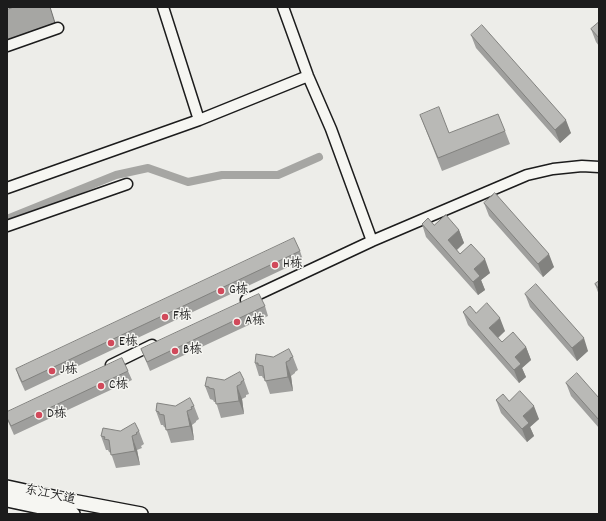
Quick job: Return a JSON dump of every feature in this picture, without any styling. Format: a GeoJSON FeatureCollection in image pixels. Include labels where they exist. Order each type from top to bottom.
{"type":"FeatureCollection","features":[{"type":"Feature","properties":{"kind":"main road","name":"东江大道"},"geometry":{"type":"LineString","coordinates":[[7,487],[141,514]]}},
{"type":"Feature","properties":{"kind":"main road","name":"东江大道"},"geometry":{"type":"LineString","coordinates":[[7,500],[68,513]]}},
{"type":"Feature","properties":{"kind":"street"},"geometry":{"type":"LineString","coordinates":[[163,7],[199,120]]}},
{"type":"Feature","properties":{"kind":"street"},"geometry":{"type":"LineString","coordinates":[[284,7],[308,76],[331,129],[372,241]]}},
{"type":"Feature","properties":{"kind":"street"},"geometry":{"type":"LineString","coordinates":[[7,46],[58,28]]}},
{"type":"Feature","properties":{"kind":"street"},"geometry":{"type":"LineString","coordinates":[[7,188],[199,120],[308,76]]}},
{"type":"Feature","properties":{"kind":"street"},"geometry":{"type":"LineString","coordinates":[[235,306],[372,241],[527,175],[553,168],[582,166],[599,167]]}},
{"type":"Feature","properties":{"kind":"street"},"geometry":{"type":"LineString","coordinates":[[7,226],[127,184]]}},
{"type":"Feature","properties":{"kind":"street"},"geometry":{"type":"LineString","coordinates":[[105,367],[163,340]]}},
{"type":"Feature","properties":{"kind":"shaded area"},"geometry":{"type":"Polygon","coordinates":[[[14,7],[50,7],[55,23],[7,41],[7,10],[14,7]]]}},
{"type":"Feature","properties":{"kind":"building"},"geometry":{"type":"Polygon","coordinates":[[[599,22],[599,38],[591,29],[599,22]]]}},
{"type":"Feature","properties":{"kind":"building"},"geometry":{"type":"Polygon","coordinates":[[[482,25],[566,120],[555,130],[471,35],[482,25]]]}},
{"type":"Feature","properties":{"kind":"building"},"geometry":{"type":"Polygon","coordinates":[[[439,107],[449,133],[498,114],[505,131],[438,158],[420,115],[439,107]]]}},
{"type":"Feature","properties":{"kind":"building"},"geometry":{"type":"Polygon","coordinates":[[[495,193],[549,254],[538,264],[484,203],[495,193]]]}},
{"type":"Feature","properties":{"kind":"building"},"geometry":{"type":"Polygon","coordinates":[[[446,215],[459,230],[448,240],[460,254],[471,244],[485,259],[474,269],[480,276],[473,282],[422,224],[428,218],[434,225],[446,215]]]}},
{"type":"Feature","properties":{"kind":"building"},"geometry":{"type":"Polygon","coordinates":[[[294,238],[300,251],[22,382],[16,369],[294,238]]]}},
{"type":"Feature","properties":{"kind":"building"},"geometry":{"type":"Polygon","coordinates":[[[599,281],[599,289],[595,284],[599,281]]]}},
{"type":"Feature","properties":{"kind":"building"},"geometry":{"type":"Polygon","coordinates":[[[536,284],[584,338],[572,348],[525,294],[536,284]]]}},
{"type":"Feature","properties":{"kind":"building"},"geometry":{"type":"Polygon","coordinates":[[[259,294],[265,306],[147,362],[141,349],[259,294]]]}},
{"type":"Feature","properties":{"kind":"building"},"geometry":{"type":"Polygon","coordinates":[[[487,303],[500,318],[489,328],[502,342],[513,332],[526,347],[515,357],[521,364],[514,370],[463,312],[470,306],[476,313],[487,303]]]}},
{"type":"Feature","properties":{"kind":"building"},"geometry":{"type":"Polygon","coordinates":[[[289,349],[293,357],[286,362],[288,377],[265,381],[263,366],[255,363],[256,354],[273,357],[289,349]]]}},
{"type":"Feature","properties":{"kind":"building"},"geometry":{"type":"Polygon","coordinates":[[[122,358],[128,371],[11,426],[7,418],[7,412],[122,358]]]}},
{"type":"Feature","properties":{"kind":"building"},"geometry":{"type":"Polygon","coordinates":[[[240,372],[244,380],[237,386],[239,401],[216,404],[214,389],[205,386],[207,377],[224,380],[240,372]]]}},
{"type":"Feature","properties":{"kind":"building"},"geometry":{"type":"Polygon","coordinates":[[[577,373],[599,398],[599,420],[566,383],[577,373]]]}},
{"type":"Feature","properties":{"kind":"building"},"geometry":{"type":"Polygon","coordinates":[[[520,391],[534,406],[523,416],[529,423],[522,429],[496,400],[503,394],[509,401],[520,391]]]}},
{"type":"Feature","properties":{"kind":"building"},"geometry":{"type":"Polygon","coordinates":[[[190,398],[194,406],[191,407],[192,409],[187,411],[190,426],[166,430],[164,415],[159,414],[159,412],[156,411],[157,403],[175,406],[190,398]]]}},
{"type":"Feature","properties":{"kind":"building"},"geometry":{"type":"Polygon","coordinates":[[[135,423],[139,431],[136,433],[137,434],[132,436],[135,451],[111,455],[109,440],[104,439],[105,437],[101,436],[103,428],[120,431],[135,423]]]}},
{"type":"Feature","properties":{"kind":"waterway"},"geometry":{"type":"LineString","coordinates":[[7,219],[116,175],[148,168],[188,182],[222,175],[278,175],[319,157]]}},
{"type":"Feature","properties":{"kind":"place","name":"H栋"},"geometry":{"type":"Point","coordinates":[275,265]}},
{"type":"Feature","properties":{"kind":"place","name":"G栋"},"geometry":{"type":"Point","coordinates":[221,291]}},
{"type":"Feature","properties":{"kind":"place","name":"F栋"},"geometry":{"type":"Point","coordinates":[165,317]}},
{"type":"Feature","properties":{"kind":"place","name":"A栋"},"geometry":{"type":"Point","coordinates":[237,322]}},
{"type":"Feature","properties":{"kind":"place","name":"E栋"},"geometry":{"type":"Point","coordinates":[111,343]}},
{"type":"Feature","properties":{"kind":"place","name":"B栋"},"geometry":{"type":"Point","coordinates":[175,351]}},
{"type":"Feature","properties":{"kind":"place","name":"J栋"},"geometry":{"type":"Point","coordinates":[52,371]}},
{"type":"Feature","properties":{"kind":"place","name":"C栋"},"geometry":{"type":"Point","coordinates":[101,386]}},
{"type":"Feature","properties":{"kind":"place","name":"D栋"},"geometry":{"type":"Point","coordinates":[39,415]}}]}
